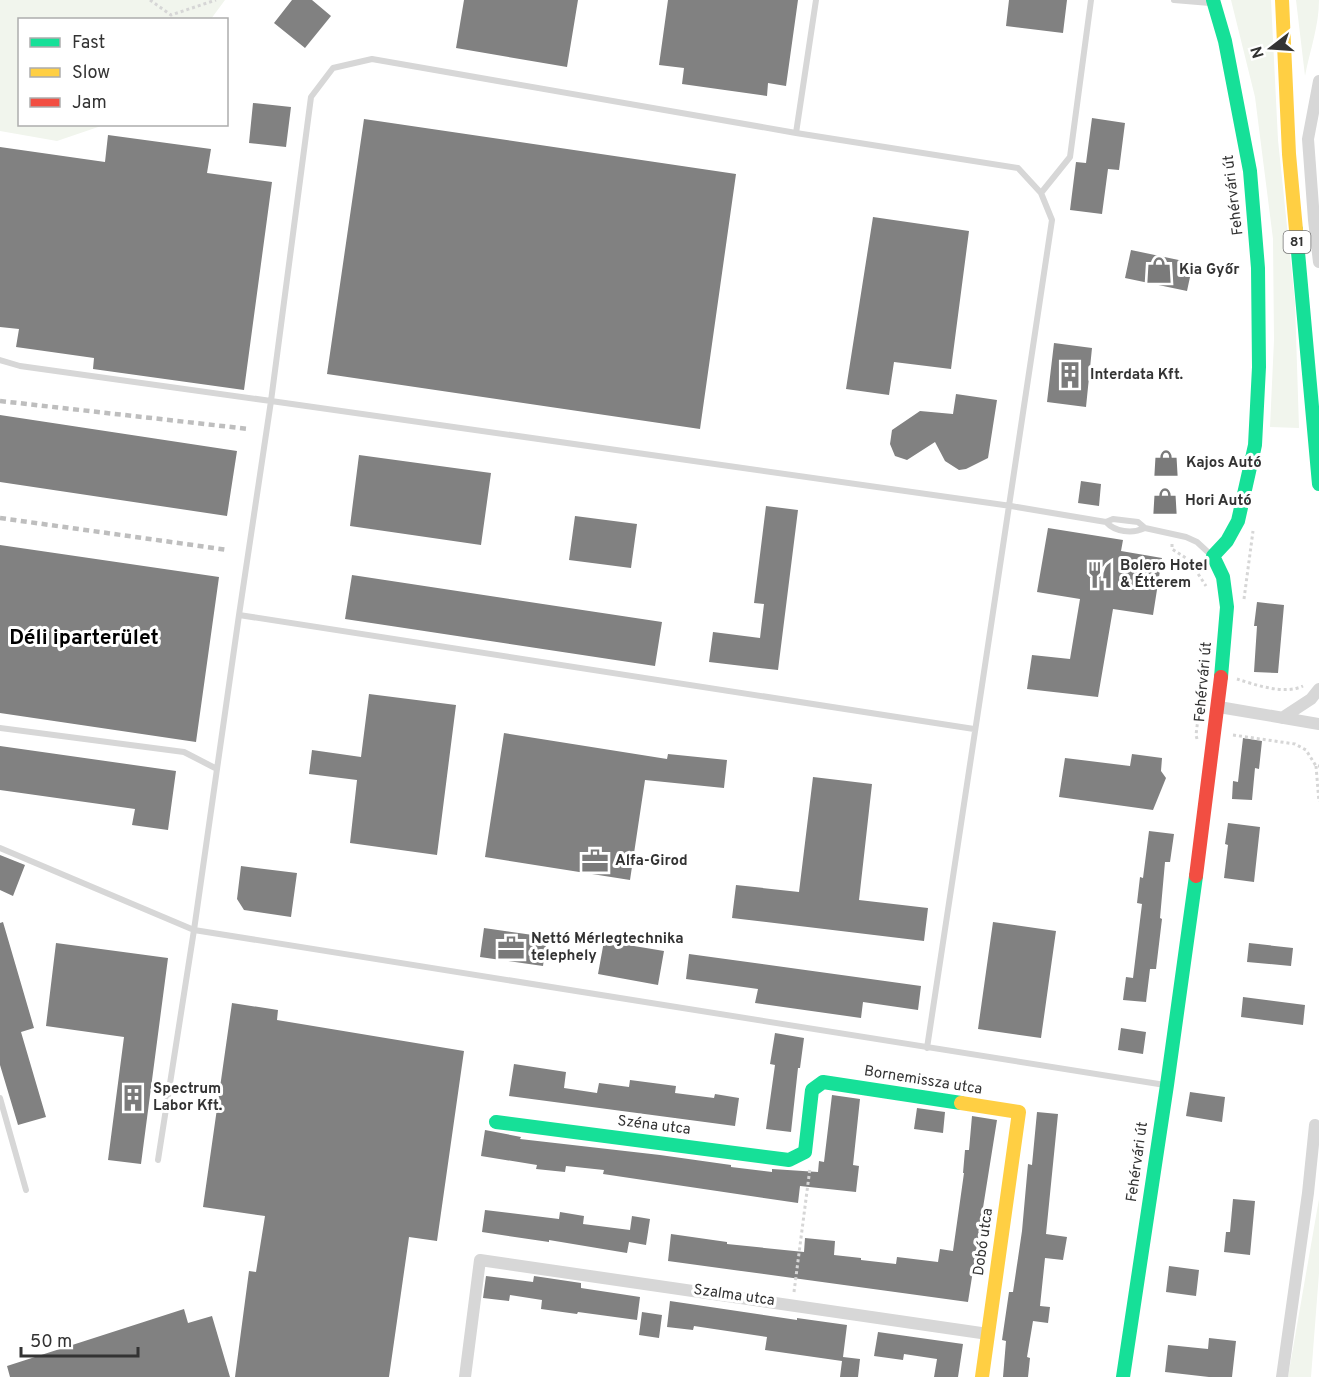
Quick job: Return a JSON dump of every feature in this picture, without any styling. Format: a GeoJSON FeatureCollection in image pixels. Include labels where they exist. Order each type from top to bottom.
{"type":"FeatureCollection","features":[{"type":"Feature","properties":{"kind":"street","name":"81"},"geometry":{"type":"LineString","coordinates":[[1282,0],[1289,154],[1319,484]]}},
{"type":"Feature","properties":{"kind":"street","name":"Fehérvári út"},"geometry":{"type":"LineString","coordinates":[[1123,1377],[1167,1085],[1219,707],[1227,607],[1222,577],[1213,556],[1227,541],[1238,521],[1255,445],[1259,367],[1258,268],[1250,171],[1225,41],[1213,2]]}},
{"type":"Feature","properties":{"kind":"street"},"geometry":{"type":"LineString","coordinates":[[1319,81],[1308,139],[1319,262]]}},
{"type":"Feature","properties":{"kind":"street"},"geometry":{"type":"LineString","coordinates":[[1282,718],[1311,699],[1313,687]]}},
{"type":"Feature","properties":{"kind":"street"},"geometry":{"type":"LineString","coordinates":[[1219,707],[1319,724]]}},
{"type":"Feature","properties":{"kind":"street","name":"Bornemissza utca"},"geometry":{"type":"LineString","coordinates":[[805,1152],[812,1090],[823,1082],[1019,1112]]}},
{"type":"Feature","properties":{"kind":"street","name":"Dobó utca"},"geometry":{"type":"LineString","coordinates":[[982,1377],[1019,1112]]}},
{"type":"Feature","properties":{"kind":"street","name":"Széna utca"},"geometry":{"type":"LineString","coordinates":[[496,1122],[789,1160],[805,1152]]}},
{"type":"Feature","properties":{"kind":"street"},"geometry":{"type":"LineString","coordinates":[[1282,1377],[1308,1193],[1315,1125]]}},
{"type":"Feature","properties":{"kind":"street","name":"Szalma utca"},"geometry":{"type":"LineString","coordinates":[[465,1377],[480,1260],[988,1334]]}},
{"type":"Feature","properties":{"kind":"lane"},"geometry":{"type":"LineString","coordinates":[[796,133],[816,0]]}},
{"type":"Feature","properties":{"kind":"lane"},"geometry":{"type":"LineString","coordinates":[[1041,193],[1070,157],[1091,0]]}},
{"type":"Feature","properties":{"kind":"lane"},"geometry":{"type":"LineString","coordinates":[[1174,0],[1213,2]]}},
{"type":"Feature","properties":{"kind":"lane"},"geometry":{"type":"LineString","coordinates":[[158,1160],[271,401],[311,97],[333,68],[372,59],[796,133],[1018,168],[1041,193],[1052,220],[1011,506],[974,729],[927,1048]]}},
{"type":"Feature","properties":{"kind":"lane"},"geometry":{"type":"LineString","coordinates":[[0,360],[20,366],[1011,506],[1106,522],[1113,519],[1138,522],[1145,528],[1173,533],[1197,542],[1213,556]]}},
{"type":"Feature","properties":{"kind":"lane"},"geometry":{"type":"LineString","coordinates":[[239,615],[974,729]]}},
{"type":"Feature","properties":{"kind":"lane"},"geometry":{"type":"LineString","coordinates":[[0,728],[183,752],[217,769]]}},
{"type":"Feature","properties":{"kind":"lane"},"geometry":{"type":"LineString","coordinates":[[0,848],[194,930],[1167,1085]]}},
{"type":"Feature","properties":{"kind":"lane"},"geometry":{"type":"LineString","coordinates":[[0,1098],[26,1190]]}},
{"type":"Feature","properties":{"kind":"path"},"geometry":{"type":"LineString","coordinates":[[150,0],[171,15],[216,0]]}},
{"type":"Feature","properties":{"kind":"path"},"geometry":{"type":"LineString","coordinates":[[1173,533],[1172,549],[1189,560],[1208,588]]}},
{"type":"Feature","properties":{"kind":"path"},"geometry":{"type":"LineString","coordinates":[[1196,735],[1204,674]]}},
{"type":"Feature","properties":{"kind":"path"},"geometry":{"type":"LineString","coordinates":[[1235,678],[1252,684],[1293,691],[1313,687]]}},
{"type":"Feature","properties":{"kind":"path"},"geometry":{"type":"LineString","coordinates":[[1233,735],[1295,744],[1306,750],[1318,766],[1319,802]]}},
{"type":"Feature","properties":{"kind":"path"},"geometry":{"type":"LineString","coordinates":[[792,1305],[811,1169],[805,1152]]}},
{"type":"Feature","properties":{"kind":"shaded area"},"geometry":{"type":"Polygon","coordinates":[[[0,0],[225,0],[212,18],[18,18],[18,126],[101,126],[57,141],[0,131],[0,0]]]}},
{"type":"Feature","properties":{"kind":"shaded area"},"geometry":{"type":"Polygon","coordinates":[[[1231,0],[1271,0],[1278,140],[1295,303],[1299,428],[1270,427],[1274,340],[1273,239],[1255,97],[1231,0]]]}},
{"type":"Feature","properties":{"kind":"shaded area"},"geometry":{"type":"Polygon","coordinates":[[[1296,0],[1319,0],[1316,29],[1305,76],[1296,0]]]}},
{"type":"Feature","properties":{"kind":"shaded area"},"geometry":{"type":"Polygon","coordinates":[[[1319,1199],[1319,1273],[1311,1377],[1288,1377],[1319,1199]]]}},
{"type":"Feature","properties":{"kind":"building"},"geometry":{"type":"Polygon","coordinates":[[[292,0],[312,0],[331,16],[305,48],[274,23],[292,0]]]}},
{"type":"Feature","properties":{"kind":"building"},"geometry":{"type":"Polygon","coordinates":[[[464,0],[578,0],[567,67],[456,48],[464,0]]]}},
{"type":"Feature","properties":{"kind":"building"},"geometry":{"type":"Polygon","coordinates":[[[668,0],[798,0],[786,86],[768,83],[767,96],[682,84],[684,68],[659,65],[668,0]]]}},
{"type":"Feature","properties":{"kind":"building"},"geometry":{"type":"Polygon","coordinates":[[[1009,0],[1067,0],[1063,33],[1006,26],[1009,0]]]}},
{"type":"Feature","properties":{"kind":"building"},"geometry":{"type":"Polygon","coordinates":[[[253,103],[291,107],[286,147],[249,143],[253,103]]]}},
{"type":"Feature","properties":{"kind":"building"},"geometry":{"type":"Polygon","coordinates":[[[1092,118],[1125,123],[1119,170],[1108,169],[1102,214],[1070,210],[1076,162],[1086,163],[1092,118]]]}},
{"type":"Feature","properties":{"kind":"building"},"geometry":{"type":"Polygon","coordinates":[[[364,119],[736,174],[700,429],[327,374],[364,119]]]}},
{"type":"Feature","properties":{"kind":"building"},"geometry":{"type":"Polygon","coordinates":[[[108,135],[211,149],[207,173],[272,182],[244,390],[93,369],[94,358],[16,347],[19,329],[0,327],[0,147],[105,162],[108,135]]]}},
{"type":"Feature","properties":{"kind":"building"},"geometry":{"type":"Polygon","coordinates":[[[873,217],[969,231],[951,369],[894,362],[889,395],[846,389],[873,217]]]}},
{"type":"Feature","properties":{"kind":"building","name":"Kia Győr"},"geometry":{"type":"Polygon","coordinates":[[[1131,250],[1193,263],[1187,291],[1125,278],[1131,250]]]}},
{"type":"Feature","properties":{"kind":"building","name":"Interdata Kft."},"geometry":{"type":"Polygon","coordinates":[[[1054,343],[1092,348],[1086,407],[1047,402],[1054,343]]]}},
{"type":"Feature","properties":{"kind":"building"},"geometry":{"type":"Polygon","coordinates":[[[956,394],[997,400],[988,458],[959,470],[945,461],[935,442],[907,460],[895,456],[890,444],[892,430],[920,411],[953,414],[956,394]]]}},
{"type":"Feature","properties":{"kind":"building"},"geometry":{"type":"Polygon","coordinates":[[[0,415],[237,451],[227,516],[0,482],[0,415]]]}},
{"type":"Feature","properties":{"kind":"building"},"geometry":{"type":"Polygon","coordinates":[[[359,455],[491,473],[481,545],[350,526],[359,455]]]}},
{"type":"Feature","properties":{"kind":"building"},"geometry":{"type":"Polygon","coordinates":[[[1081,481],[1101,484],[1099,506],[1078,503],[1081,481]]]}},
{"type":"Feature","properties":{"kind":"building"},"geometry":{"type":"Polygon","coordinates":[[[766,506],[798,510],[778,670],[709,662],[713,632],[760,638],[764,604],[754,603],[766,506]]]}},
{"type":"Feature","properties":{"kind":"building"},"geometry":{"type":"Polygon","coordinates":[[[575,516],[637,524],[631,568],[569,560],[575,516]]]}},
{"type":"Feature","properties":{"kind":"building","name":"Bolero Hotel & Étterem"},"geometry":{"type":"Polygon","coordinates":[[[1048,528],[1123,540],[1121,551],[1162,558],[1153,615],[1113,609],[1098,697],[1027,689],[1032,655],[1070,659],[1080,599],[1037,592],[1048,528]]]}},
{"type":"Feature","properties":{"kind":"building"},"geometry":{"type":"Polygon","coordinates":[[[0,545],[219,577],[196,742],[0,713],[0,545]]]}},
{"type":"Feature","properties":{"kind":"building"},"geometry":{"type":"Polygon","coordinates":[[[352,575],[662,622],[655,666],[345,619],[352,575]]]}},
{"type":"Feature","properties":{"kind":"building"},"geometry":{"type":"Polygon","coordinates":[[[1257,602],[1284,605],[1278,673],[1254,672],[1257,626],[1254,626],[1257,602]]]}},
{"type":"Feature","properties":{"kind":"building"},"geometry":{"type":"Polygon","coordinates":[[[369,694],[456,705],[437,855],[350,843],[357,780],[309,774],[312,750],[361,757],[369,694]]]}},
{"type":"Feature","properties":{"kind":"building"},"geometry":{"type":"Polygon","coordinates":[[[504,733],[667,759],[668,754],[727,760],[724,788],[645,780],[630,880],[485,857],[504,733]]]}},
{"type":"Feature","properties":{"kind":"building"},"geometry":{"type":"Polygon","coordinates":[[[1243,738],[1262,741],[1259,769],[1255,768],[1252,800],[1232,799],[1233,781],[1238,782],[1243,738]]]}},
{"type":"Feature","properties":{"kind":"building"},"geometry":{"type":"Polygon","coordinates":[[[0,746],[176,771],[168,830],[132,825],[135,809],[0,790],[0,746]]]}},
{"type":"Feature","properties":{"kind":"building"},"geometry":{"type":"Polygon","coordinates":[[[1132,754],[1162,758],[1161,771],[1166,778],[1153,810],[1059,797],[1065,758],[1130,766],[1132,754]]]}},
{"type":"Feature","properties":{"kind":"building"},"geometry":{"type":"Polygon","coordinates":[[[813,777],[872,784],[859,900],[928,908],[924,941],[732,918],[736,885],[799,892],[813,777]]]}},
{"type":"Feature","properties":{"kind":"building"},"geometry":{"type":"Polygon","coordinates":[[[1228,823],[1260,827],[1254,882],[1224,878],[1228,823]]]}},
{"type":"Feature","properties":{"kind":"building"},"geometry":{"type":"Polygon","coordinates":[[[1149,831],[1174,834],[1170,862],[1165,862],[1156,969],[1150,969],[1146,1002],[1123,1000],[1126,977],[1133,978],[1142,904],[1137,903],[1140,877],[1143,878],[1149,831]]]}},
{"type":"Feature","properties":{"kind":"building"},"geometry":{"type":"Polygon","coordinates":[[[0,855],[25,865],[13,896],[0,890],[0,855]]]}},
{"type":"Feature","properties":{"kind":"building"},"geometry":{"type":"Polygon","coordinates":[[[241,866],[297,873],[291,917],[244,910],[237,899],[241,866]]]}},
{"type":"Feature","properties":{"kind":"building"},"geometry":{"type":"Polygon","coordinates":[[[3,922],[34,1028],[21,1032],[46,1117],[18,1125],[0,1065],[0,923],[3,922]]]}},
{"type":"Feature","properties":{"kind":"building"},"geometry":{"type":"Polygon","coordinates":[[[993,922],[1056,931],[1041,1038],[978,1029],[993,922]]]}},
{"type":"Feature","properties":{"kind":"building"},"geometry":{"type":"Polygon","coordinates":[[[484,928],[547,937],[543,966],[480,957],[484,928]]]}},
{"type":"Feature","properties":{"kind":"building"},"geometry":{"type":"Polygon","coordinates":[[[604,941],[664,951],[658,985],[598,974],[604,941]]]}},
{"type":"Feature","properties":{"kind":"building","name":"Spectrum Labor Kft."},"geometry":{"type":"Polygon","coordinates":[[[56,943],[168,958],[141,1164],[108,1160],[124,1037],[46,1026],[56,943]]]}},
{"type":"Feature","properties":{"kind":"building"},"geometry":{"type":"Polygon","coordinates":[[[1249,943],[1293,948],[1291,966],[1247,962],[1249,943]]]}},
{"type":"Feature","properties":{"kind":"building"},"geometry":{"type":"Polygon","coordinates":[[[689,954],[921,986],[918,1010],[863,1002],[861,1018],[755,1003],[758,989],[686,979],[689,954]]]}},
{"type":"Feature","properties":{"kind":"building"},"geometry":{"type":"Polygon","coordinates":[[[1243,997],[1305,1005],[1303,1025],[1241,1017],[1243,997]]]}},
{"type":"Feature","properties":{"kind":"building"},"geometry":{"type":"Polygon","coordinates":[[[232,1003],[278,1010],[277,1020],[464,1051],[437,1241],[409,1237],[389,1377],[235,1377],[249,1271],[256,1272],[265,1216],[203,1207],[232,1003]]]}},
{"type":"Feature","properties":{"kind":"building"},"geometry":{"type":"Polygon","coordinates":[[[1121,1028],[1146,1032],[1143,1054],[1118,1050],[1121,1028]]]}},
{"type":"Feature","properties":{"kind":"building"},"geometry":{"type":"Polygon","coordinates":[[[775,1033],[804,1038],[800,1068],[798,1068],[791,1132],[766,1129],[775,1065],[770,1064],[775,1033]]]}},
{"type":"Feature","properties":{"kind":"building"},"geometry":{"type":"Polygon","coordinates":[[[514,1064],[566,1072],[564,1088],[597,1093],[599,1083],[629,1087],[630,1080],[676,1086],[675,1093],[714,1098],[715,1094],[739,1098],[735,1126],[509,1096],[514,1064]]]}},
{"type":"Feature","properties":{"kind":"building"},"geometry":{"type":"Polygon","coordinates":[[[1190,1092],[1225,1097],[1222,1122],[1186,1116],[1190,1092]]]}},
{"type":"Feature","properties":{"kind":"building"},"geometry":{"type":"Polygon","coordinates":[[[832,1095],[860,1099],[853,1165],[859,1166],[856,1192],[800,1186],[798,1203],[603,1174],[604,1170],[566,1166],[565,1172],[536,1169],[537,1165],[481,1156],[485,1130],[521,1137],[520,1139],[660,1155],[731,1165],[731,1167],[772,1172],[772,1169],[818,1172],[819,1161],[824,1162],[832,1095]]]}},
{"type":"Feature","properties":{"kind":"building"},"geometry":{"type":"Polygon","coordinates":[[[917,1108],[945,1112],[943,1133],[914,1129],[917,1108]]]}},
{"type":"Feature","properties":{"kind":"building"},"geometry":{"type":"Polygon","coordinates":[[[1037,1112],[1058,1114],[1046,1234],[1067,1237],[1063,1260],[1045,1258],[1040,1306],[1050,1307],[1048,1323],[1033,1321],[1027,1357],[1030,1358],[1028,1377],[1003,1377],[1006,1341],[1002,1340],[1009,1292],[1013,1292],[1022,1231],[1028,1164],[1032,1165],[1037,1112]]]}},
{"type":"Feature","properties":{"kind":"building"},"geometry":{"type":"Polygon","coordinates":[[[972,1116],[997,1120],[968,1302],[668,1261],[671,1234],[727,1242],[727,1244],[804,1252],[805,1238],[835,1241],[834,1255],[896,1264],[897,1257],[938,1262],[940,1249],[953,1251],[965,1150],[969,1150],[972,1116]]]}},
{"type":"Feature","properties":{"kind":"building"},"geometry":{"type":"Polygon","coordinates":[[[1233,1199],[1255,1201],[1250,1255],[1224,1252],[1226,1232],[1230,1232],[1233,1199]]]}},
{"type":"Feature","properties":{"kind":"building"},"geometry":{"type":"Polygon","coordinates":[[[485,1210],[559,1219],[560,1212],[584,1216],[583,1224],[630,1230],[632,1216],[650,1219],[646,1245],[629,1242],[627,1253],[482,1232],[485,1210]]]}},
{"type":"Feature","properties":{"kind":"building"},"geometry":{"type":"Polygon","coordinates":[[[1169,1266],[1199,1270],[1196,1296],[1166,1292],[1169,1266]]]}},
{"type":"Feature","properties":{"kind":"building"},"geometry":{"type":"Polygon","coordinates":[[[486,1276],[533,1282],[534,1276],[581,1283],[581,1288],[640,1297],[637,1320],[541,1309],[542,1300],[510,1295],[509,1301],[483,1298],[486,1276]]]}},
{"type":"Feature","properties":{"kind":"building"},"geometry":{"type":"Polygon","coordinates":[[[670,1301],[847,1325],[843,1357],[860,1359],[858,1377],[840,1377],[842,1361],[765,1350],[767,1337],[694,1326],[693,1330],[667,1327],[670,1301]]]}},
{"type":"Feature","properties":{"kind":"building"},"geometry":{"type":"Polygon","coordinates":[[[184,1309],[188,1323],[212,1316],[230,1377],[10,1377],[7,1366],[184,1309]]]}},
{"type":"Feature","properties":{"kind":"building"},"geometry":{"type":"Polygon","coordinates":[[[642,1312],[662,1315],[659,1338],[639,1335],[642,1312]]]}},
{"type":"Feature","properties":{"kind":"building"},"geometry":{"type":"Polygon","coordinates":[[[878,1332],[963,1344],[958,1377],[934,1377],[937,1359],[904,1354],[903,1360],[874,1356],[878,1332]]]}},
{"type":"Feature","properties":{"kind":"building"},"geometry":{"type":"Polygon","coordinates":[[[1209,1338],[1236,1341],[1232,1377],[1165,1372],[1168,1345],[1208,1349],[1209,1338]]]}},
{"type":"Feature","properties":{"kind":"railway"},"geometry":{"type":"LineString","coordinates":[[0,401],[249,429]]}},
{"type":"Feature","properties":{"kind":"railway"},"geometry":{"type":"LineString","coordinates":[[0,518],[228,550]]}},
{"type":"Feature","properties":{"kind":"traffic: fast"},"geometry":{"type":"LineString","coordinates":[[1213,0],[1225,41],[1250,171],[1258,268],[1259,367],[1255,445],[1238,521],[1227,541],[1213,556],[1223,577],[1227,607],[1221,677]]}},
{"type":"Feature","properties":{"kind":"traffic: fast"},"geometry":{"type":"LineString","coordinates":[[1296,230],[1319,484]]}},
{"type":"Feature","properties":{"kind":"traffic: fast"},"geometry":{"type":"LineString","coordinates":[[1123,1377],[1196,876]]}},
{"type":"Feature","properties":{"kind":"traffic: fast"},"geometry":{"type":"LineString","coordinates":[[496,1122],[789,1160],[805,1152],[812,1090],[823,1082],[961,1103]]}},
{"type":"Feature","properties":{"kind":"traffic: slow"},"geometry":{"type":"LineString","coordinates":[[1282,0],[1289,154],[1296,230]]}},
{"type":"Feature","properties":{"kind":"traffic: slow"},"geometry":{"type":"LineString","coordinates":[[961,1103],[1019,1112],[982,1377]]}},
{"type":"Feature","properties":{"kind":"traffic: jam"},"geometry":{"type":"LineString","coordinates":[[1196,876],[1221,677]]}},
{"type":"Feature","properties":{"kind":"place","name":"Kia Győr"},"geometry":{"type":"Point","coordinates":[1159,270]}},
{"type":"Feature","properties":{"kind":"place","name":"Interdata Kft."},"geometry":{"type":"Point","coordinates":[1070,375]}},
{"type":"Feature","properties":{"kind":"place","name":"Kajos Autó"},"geometry":{"type":"Point","coordinates":[1166,463]}},
{"type":"Feature","properties":{"kind":"place","name":"Hori Autó"},"geometry":{"type":"Point","coordinates":[1165,501]}},
{"type":"Feature","properties":{"kind":"place","name":"Bolero Hotel & Étterem"},"geometry":{"type":"Point","coordinates":[1100,575]}},
{"type":"Feature","properties":{"kind":"place","name":"Alfa-Girod"},"geometry":{"type":"Point","coordinates":[595,861]}},
{"type":"Feature","properties":{"kind":"place","name":"Nettó Mérlegtechnika telephely"},"geometry":{"type":"Point","coordinates":[511,948]}},
{"type":"Feature","properties":{"kind":"place","name":"Spectrum Labor Kft."},"geometry":{"type":"Point","coordinates":[133,1098]}},
{"type":"Feature","properties":{"kind":"district","name":"Déli iparterület"},"geometry":{"type":"Point","coordinates":[84,638]}}]}
